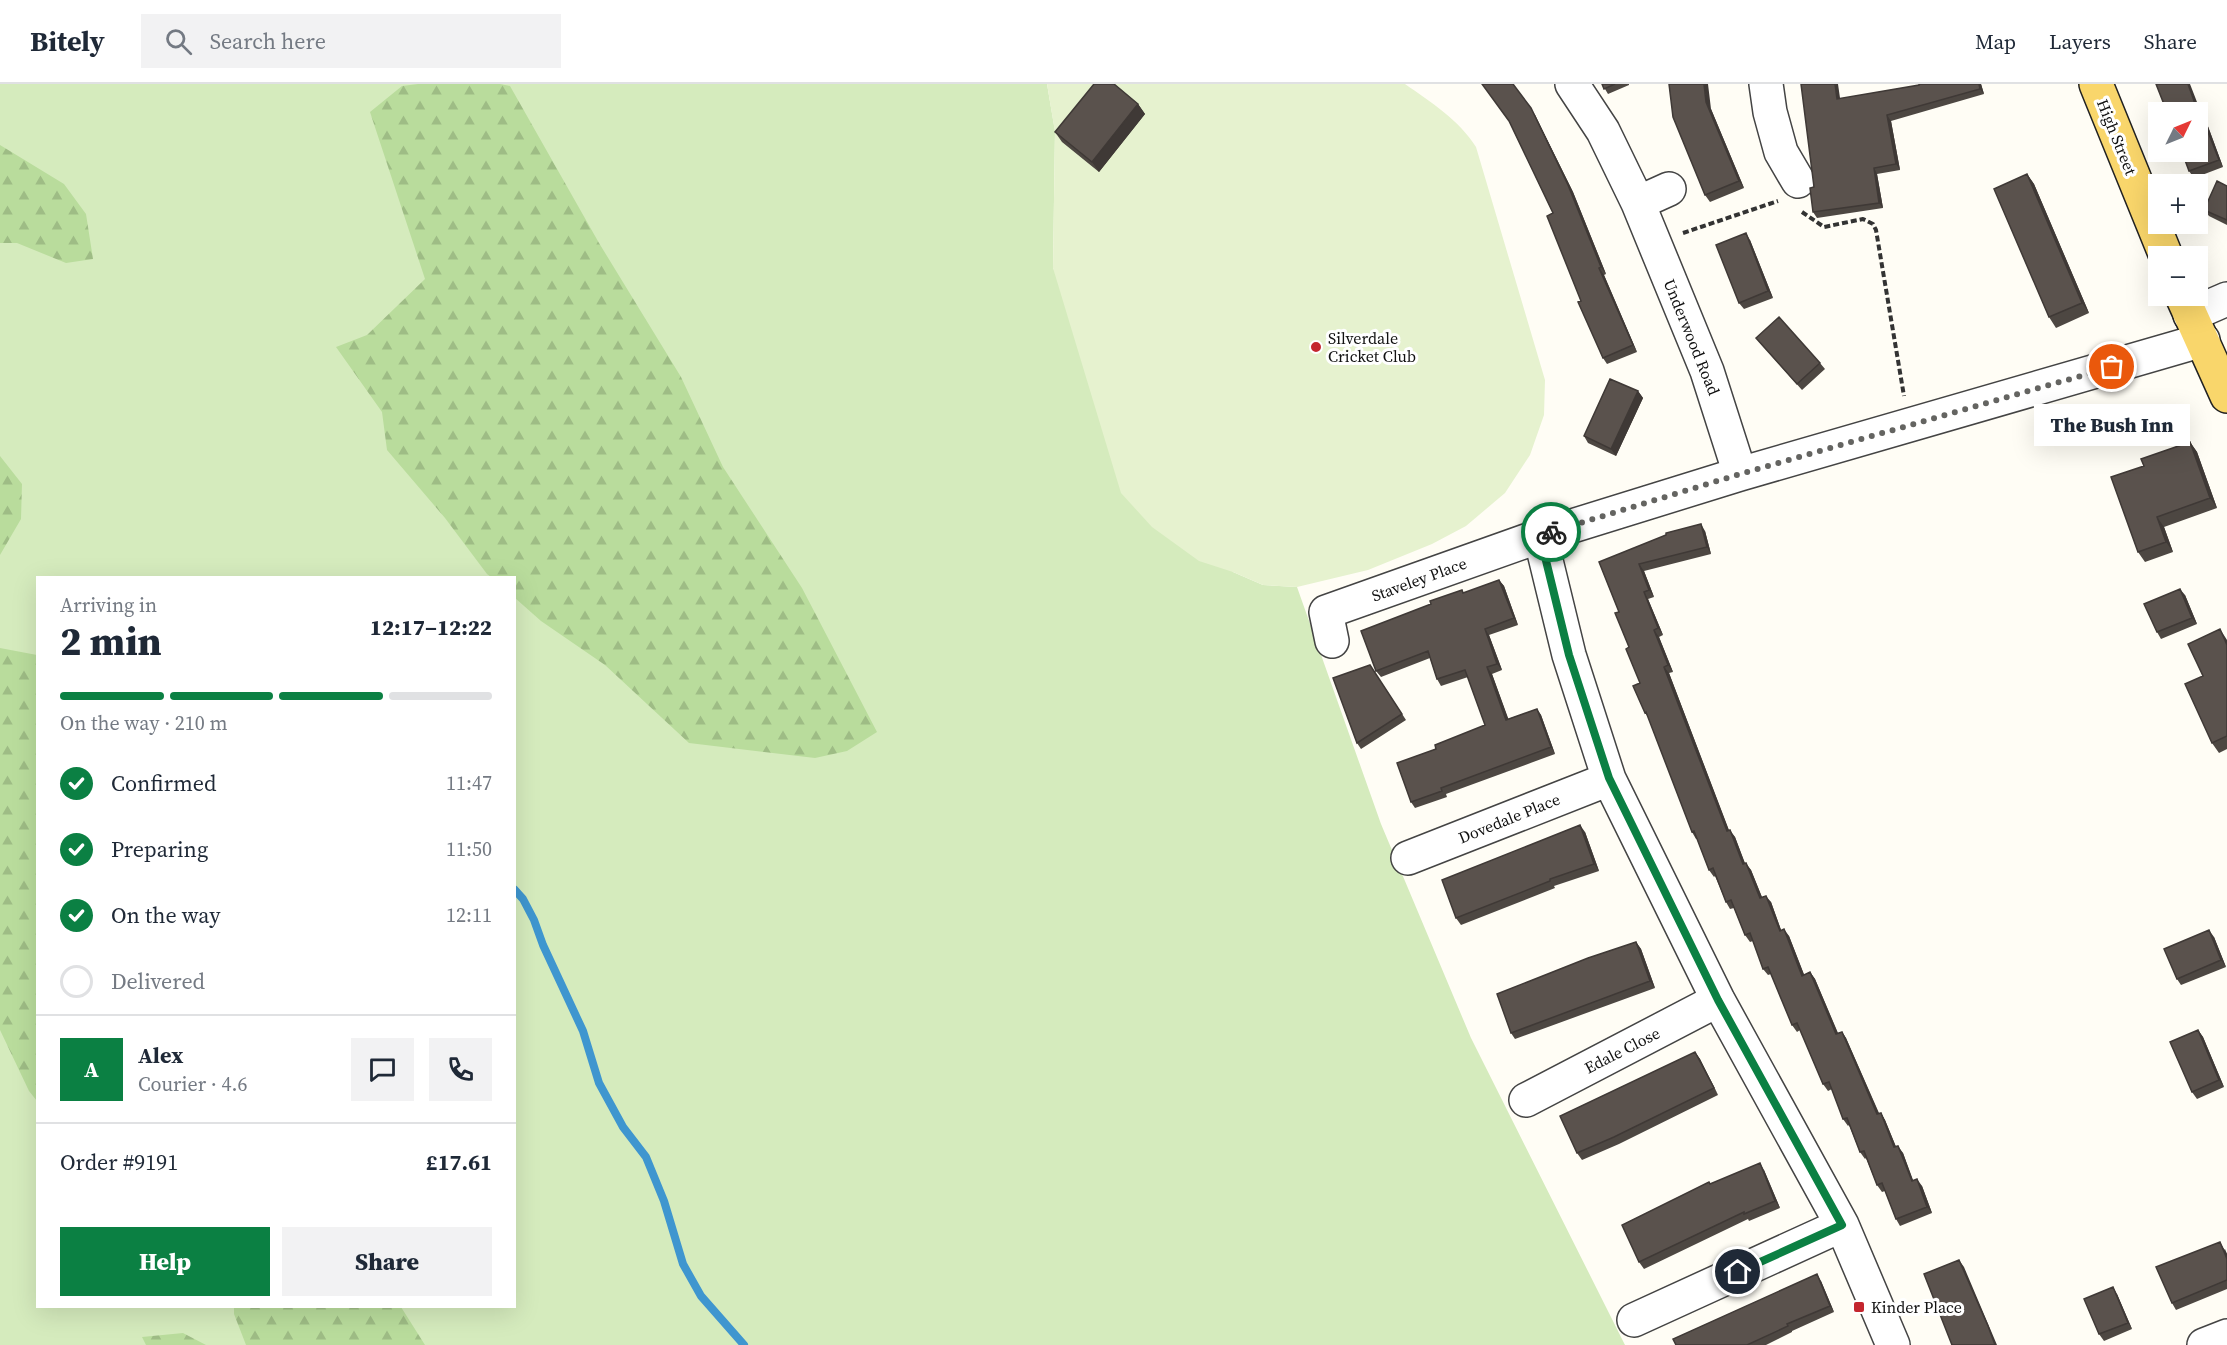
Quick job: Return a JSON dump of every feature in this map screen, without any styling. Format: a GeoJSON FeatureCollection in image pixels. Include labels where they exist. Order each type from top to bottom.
{"type":"FeatureCollection","features":[{"type":"Feature","properties":{"kind":"main road","name":"High Street"},"geometry":{"type":"LineString","coordinates":[[2096,84],[2162,246]]}},
{"type":"Feature","properties":{"kind":"main road"},"geometry":{"type":"LineString","coordinates":[[2192,317],[2227,396]]}},
{"type":"Feature","properties":{"kind":"street","name":"Underwood Road"},"geometry":{"type":"LineString","coordinates":[[1572,84],[1603,131],[1638,203],[1707,370],[1740,474]]}},
{"type":"Feature","properties":{"kind":"street"},"geometry":{"type":"LineString","coordinates":[[1766,84],[1770,112],[1794,197]]}},
{"type":"Feature","properties":{"kind":"street"},"geometry":{"type":"LineString","coordinates":[[1638,203],[1669,189]]}},
{"type":"Feature","properties":{"kind":"street"},"geometry":{"type":"LineString","coordinates":[[1893,1345],[1842,1225],[1718,1000],[1609,778],[1569,655],[1540,536],[1740,474],[1909,426],[2192,317],[2227,298]]}},
{"type":"Feature","properties":{"kind":"street","name":"Staveley Place"},"geometry":{"type":"LineString","coordinates":[[1332,641],[1326,612],[1540,536]]}},
{"type":"Feature","properties":{"kind":"street","name":"Dovedale Place"},"geometry":{"type":"LineString","coordinates":[[1408,858],[1609,778]]}},
{"type":"Feature","properties":{"kind":"street","name":"Edale Close"},"geometry":{"type":"LineString","coordinates":[[1526,1100],[1718,1000]]}},
{"type":"Feature","properties":{"kind":"street"},"geometry":{"type":"LineString","coordinates":[[1634,1320],[1842,1225]]}},
{"type":"Feature","properties":{"kind":"street"},"geometry":{"type":"LineString","coordinates":[[2204,1345],[2227,1336]]}},
{"type":"Feature","properties":{"kind":"path"},"geometry":{"type":"LineString","coordinates":[[1654,243],[1794,197],[1824,227],[1863,219],[1873,224],[1876,230],[1909,426]]}},
{"type":"Feature","properties":{"kind":"green space"},"geometry":{"type":"Polygon","coordinates":[[[0,84],[1047,84],[1055,131],[1053,268],[1233,572],[1263,585],[1297,587],[1381,824],[1471,1038],[1625,1345],[0,1345],[0,84]]]}},
{"type":"Feature","properties":{"kind":"green space"},"geometry":{"type":"Polygon","coordinates":[[[500,84],[510,86],[599,243],[681,377],[723,467],[802,588],[877,732],[847,751],[815,758],[689,743],[605,665],[541,621],[516,599],[516,576],[490,576],[487,574],[445,518],[387,450],[382,412],[336,347],[367,335],[425,279],[370,112],[402,86],[500,84]]]}},
{"type":"Feature","properties":{"kind":"green space","name":"Silverdale Cricket Club"},"geometry":{"type":"Polygon","coordinates":[[[1047,84],[1405,84],[1453,120],[1476,147],[1545,380],[1544,415],[1530,455],[1505,493],[1466,526],[1432,544],[1368,570],[1297,587],[1263,585],[1199,561],[1152,527],[1121,493],[1053,268],[1055,132],[1047,84]]]}},
{"type":"Feature","properties":{"kind":"green space"},"geometry":{"type":"Polygon","coordinates":[[[0,145],[64,184],[86,214],[93,259],[66,263],[17,243],[0,243],[0,145]]]}},
{"type":"Feature","properties":{"kind":"green space"},"geometry":{"type":"Polygon","coordinates":[[[0,456],[22,484],[21,519],[0,555],[0,456]]]}},
{"type":"Feature","properties":{"kind":"green space"},"geometry":{"type":"Polygon","coordinates":[[[0,648],[36,655],[36,1100],[29,1091],[0,1030],[0,648]]]}},
{"type":"Feature","properties":{"kind":"green space"},"geometry":{"type":"Polygon","coordinates":[[[234,1308],[402,1308],[425,1345],[246,1345],[234,1314],[234,1308]]]}},
{"type":"Feature","properties":{"kind":"green space"},"geometry":{"type":"Polygon","coordinates":[[[183,1333],[206,1345],[146,1345],[142,1337],[183,1333]]]}},
{"type":"Feature","properties":{"kind":"building"},"geometry":{"type":"Polygon","coordinates":[[[1094,84],[1114,84],[1138,104],[1092,162],[1055,132],[1094,84]]]}},
{"type":"Feature","properties":{"kind":"building"},"geometry":{"type":"Polygon","coordinates":[[[1482,84],[1513,84],[1531,108],[1568,185],[1601,267],[1599,268],[1633,345],[1603,358],[1578,302],[1581,301],[1547,216],[1553,213],[1509,121],[1482,84]]]}},
{"type":"Feature","properties":{"kind":"building"},"geometry":{"type":"Polygon","coordinates":[[[1602,84],[1615,84],[1604,89],[1602,84]]]}},
{"type":"Feature","properties":{"kind":"building"},"geometry":{"type":"Polygon","coordinates":[[[1669,84],[1704,84],[1706,102],[1739,181],[1705,195],[1673,117],[1669,84]]]}},
{"type":"Feature","properties":{"kind":"building"},"geometry":{"type":"Polygon","coordinates":[[[1801,84],[1835,84],[1837,99],[1919,84],[1979,84],[1980,89],[1887,115],[1896,164],[1874,168],[1879,203],[1813,212],[1810,188],[1814,187],[1801,84]]]}},
{"type":"Feature","properties":{"kind":"building"},"geometry":{"type":"Polygon","coordinates":[[[2156,84],[2188,84],[2194,102],[2163,102],[2156,84]]]}},
{"type":"Feature","properties":{"kind":"building"},"geometry":{"type":"Polygon","coordinates":[[[2208,132],[2219,160],[2189,171],[2186,162],[2208,162],[2208,132]]]}},
{"type":"Feature","properties":{"kind":"building"},"geometry":{"type":"Polygon","coordinates":[[[2027,174],[2082,303],[2049,317],[1994,189],[2027,174]]]}},
{"type":"Feature","properties":{"kind":"building"},"geometry":{"type":"Polygon","coordinates":[[[2217,181],[2227,186],[2227,220],[2208,212],[2208,201],[2217,181]]]}},
{"type":"Feature","properties":{"kind":"building"},"geometry":{"type":"Polygon","coordinates":[[[1746,233],[1768,291],[1739,303],[1716,245],[1746,233]]]}},
{"type":"Feature","properties":{"kind":"building"},"geometry":{"type":"Polygon","coordinates":[[[1779,317],[1820,363],[1797,384],[1756,338],[1779,317]]]}},
{"type":"Feature","properties":{"kind":"building"},"geometry":{"type":"Polygon","coordinates":[[[1610,379],[1638,391],[1611,449],[1584,436],[1610,379]]]}},
{"type":"Feature","properties":{"kind":"building"},"geometry":{"type":"Polygon","coordinates":[[[2190,442],[2210,498],[2157,517],[2166,542],[2138,552],[2111,477],[2144,466],[2141,459],[2190,442]]]}},
{"type":"Feature","properties":{"kind":"building"},"geometry":{"type":"Polygon","coordinates":[[[1701,524],[1707,547],[1639,564],[1649,590],[1644,592],[1658,628],[1654,630],[1668,665],[1664,667],[1727,831],[1730,830],[1743,864],[1746,863],[1760,898],[1766,896],[1780,931],[1784,929],[1802,976],[1810,972],[1836,1034],[1842,1032],[1877,1114],[1881,1113],[1894,1147],[1898,1146],[1912,1181],[1917,1179],[1927,1207],[1896,1219],[1882,1183],[1877,1185],[1864,1151],[1860,1152],[1847,1118],[1843,1119],[1829,1082],[1823,1084],[1797,1023],[1792,1025],[1768,967],[1763,969],[1750,933],[1745,935],[1731,900],[1726,902],[1713,868],[1709,870],[1646,712],[1633,686],[1640,683],[1615,613],[1619,612],[1599,562],[1666,535],[1666,533],[1701,524]]]}},
{"type":"Feature","properties":{"kind":"building"},"geometry":{"type":"Polygon","coordinates":[[[1499,580],[1514,618],[1485,629],[1497,664],[1487,667],[1506,720],[1537,709],[1551,747],[1441,788],[1442,791],[1411,802],[1397,763],[1436,749],[1435,745],[1485,725],[1465,670],[1437,679],[1428,651],[1376,671],[1361,631],[1431,604],[1430,601],[1462,590],[1463,593],[1499,580]]]}},
{"type":"Feature","properties":{"kind":"building"},"geometry":{"type":"Polygon","coordinates":[[[2180,589],[2192,618],[2157,632],[2144,604],[2180,589]]]}},
{"type":"Feature","properties":{"kind":"building"},"geometry":{"type":"Polygon","coordinates":[[[2220,629],[2227,645],[2227,736],[2212,743],[2185,684],[2203,676],[2188,644],[2220,629]]]}},
{"type":"Feature","properties":{"kind":"building"},"geometry":{"type":"Polygon","coordinates":[[[1370,665],[1402,714],[1357,743],[1333,678],[1370,665]]]}},
{"type":"Feature","properties":{"kind":"building"},"geometry":{"type":"Polygon","coordinates":[[[1580,825],[1594,864],[1550,879],[1550,881],[1456,918],[1442,880],[1580,825]]]}},
{"type":"Feature","properties":{"kind":"building"},"geometry":{"type":"Polygon","coordinates":[[[2209,930],[2221,960],[2177,979],[2164,949],[2209,930]]]}},
{"type":"Feature","properties":{"kind":"building"},"geometry":{"type":"Polygon","coordinates":[[[1636,942],[1650,981],[1511,1033],[1497,994],[1588,958],[1636,942]]]}},
{"type":"Feature","properties":{"kind":"building"},"geometry":{"type":"Polygon","coordinates":[[[2198,1030],[2219,1080],[2192,1092],[2170,1042],[2198,1030]]]}},
{"type":"Feature","properties":{"kind":"building"},"geometry":{"type":"Polygon","coordinates":[[[1695,1052],[1714,1088],[1577,1153],[1560,1116],[1695,1052]]]}},
{"type":"Feature","properties":{"kind":"building"},"geometry":{"type":"Polygon","coordinates":[[[1760,1163],[1775,1201],[1744,1214],[1744,1212],[1639,1262],[1622,1225],[1709,1182],[1710,1184],[1760,1163]]]}},
{"type":"Feature","properties":{"kind":"building"},"geometry":{"type":"Polygon","coordinates":[[[2220,1242],[2227,1259],[2227,1280],[2172,1303],[2156,1267],[2220,1242]]]}},
{"type":"Feature","properties":{"kind":"building"},"geometry":{"type":"Polygon","coordinates":[[[1959,1260],[1995,1345],[1952,1345],[1924,1274],[1959,1260]]]}},
{"type":"Feature","properties":{"kind":"building"},"geometry":{"type":"Polygon","coordinates":[[[1817,1274],[1830,1306],[1787,1324],[1788,1326],[1747,1345],[1676,1345],[1673,1339],[1817,1274]]]}},
{"type":"Feature","properties":{"kind":"building"},"geometry":{"type":"Polygon","coordinates":[[[2113,1287],[2128,1323],[2099,1334],[2084,1299],[2113,1287]]]}},
{"type":"Feature","properties":{"kind":"waterway"},"geometry":{"type":"LineString","coordinates":[[516,891],[523,899],[534,920],[543,945],[583,1031],[599,1083],[623,1127],[646,1157],[664,1201],[683,1264],[701,1296],[744,1345]]}},
{"type":"Feature","properties":{"kind":"way so far"},"geometry":{"type":"LineString","coordinates":[[1551,532],[1740,474],[2112,367]]}},
{"type":"Feature","properties":{"kind":"place","name":"Silverdale Cricket Club"},"geometry":{"type":"Point","coordinates":[1316,347]}},
{"type":"Feature","properties":{"kind":"place","name":"The Bush Inn"},"geometry":{"type":"Point","coordinates":[2112,367]}},
{"type":"Feature","properties":{"kind":"place","name":"Kinder Place"},"geometry":{"type":"Point","coordinates":[1859,1307]}},
{"type":"Feature","properties":{"kind":"route"},"geometry":{"type":"LineString","coordinates":[[1551,532],[1540,536],[1569,655],[1609,778],[1718,1000],[1842,1225],[1738,1272]]}}]}
